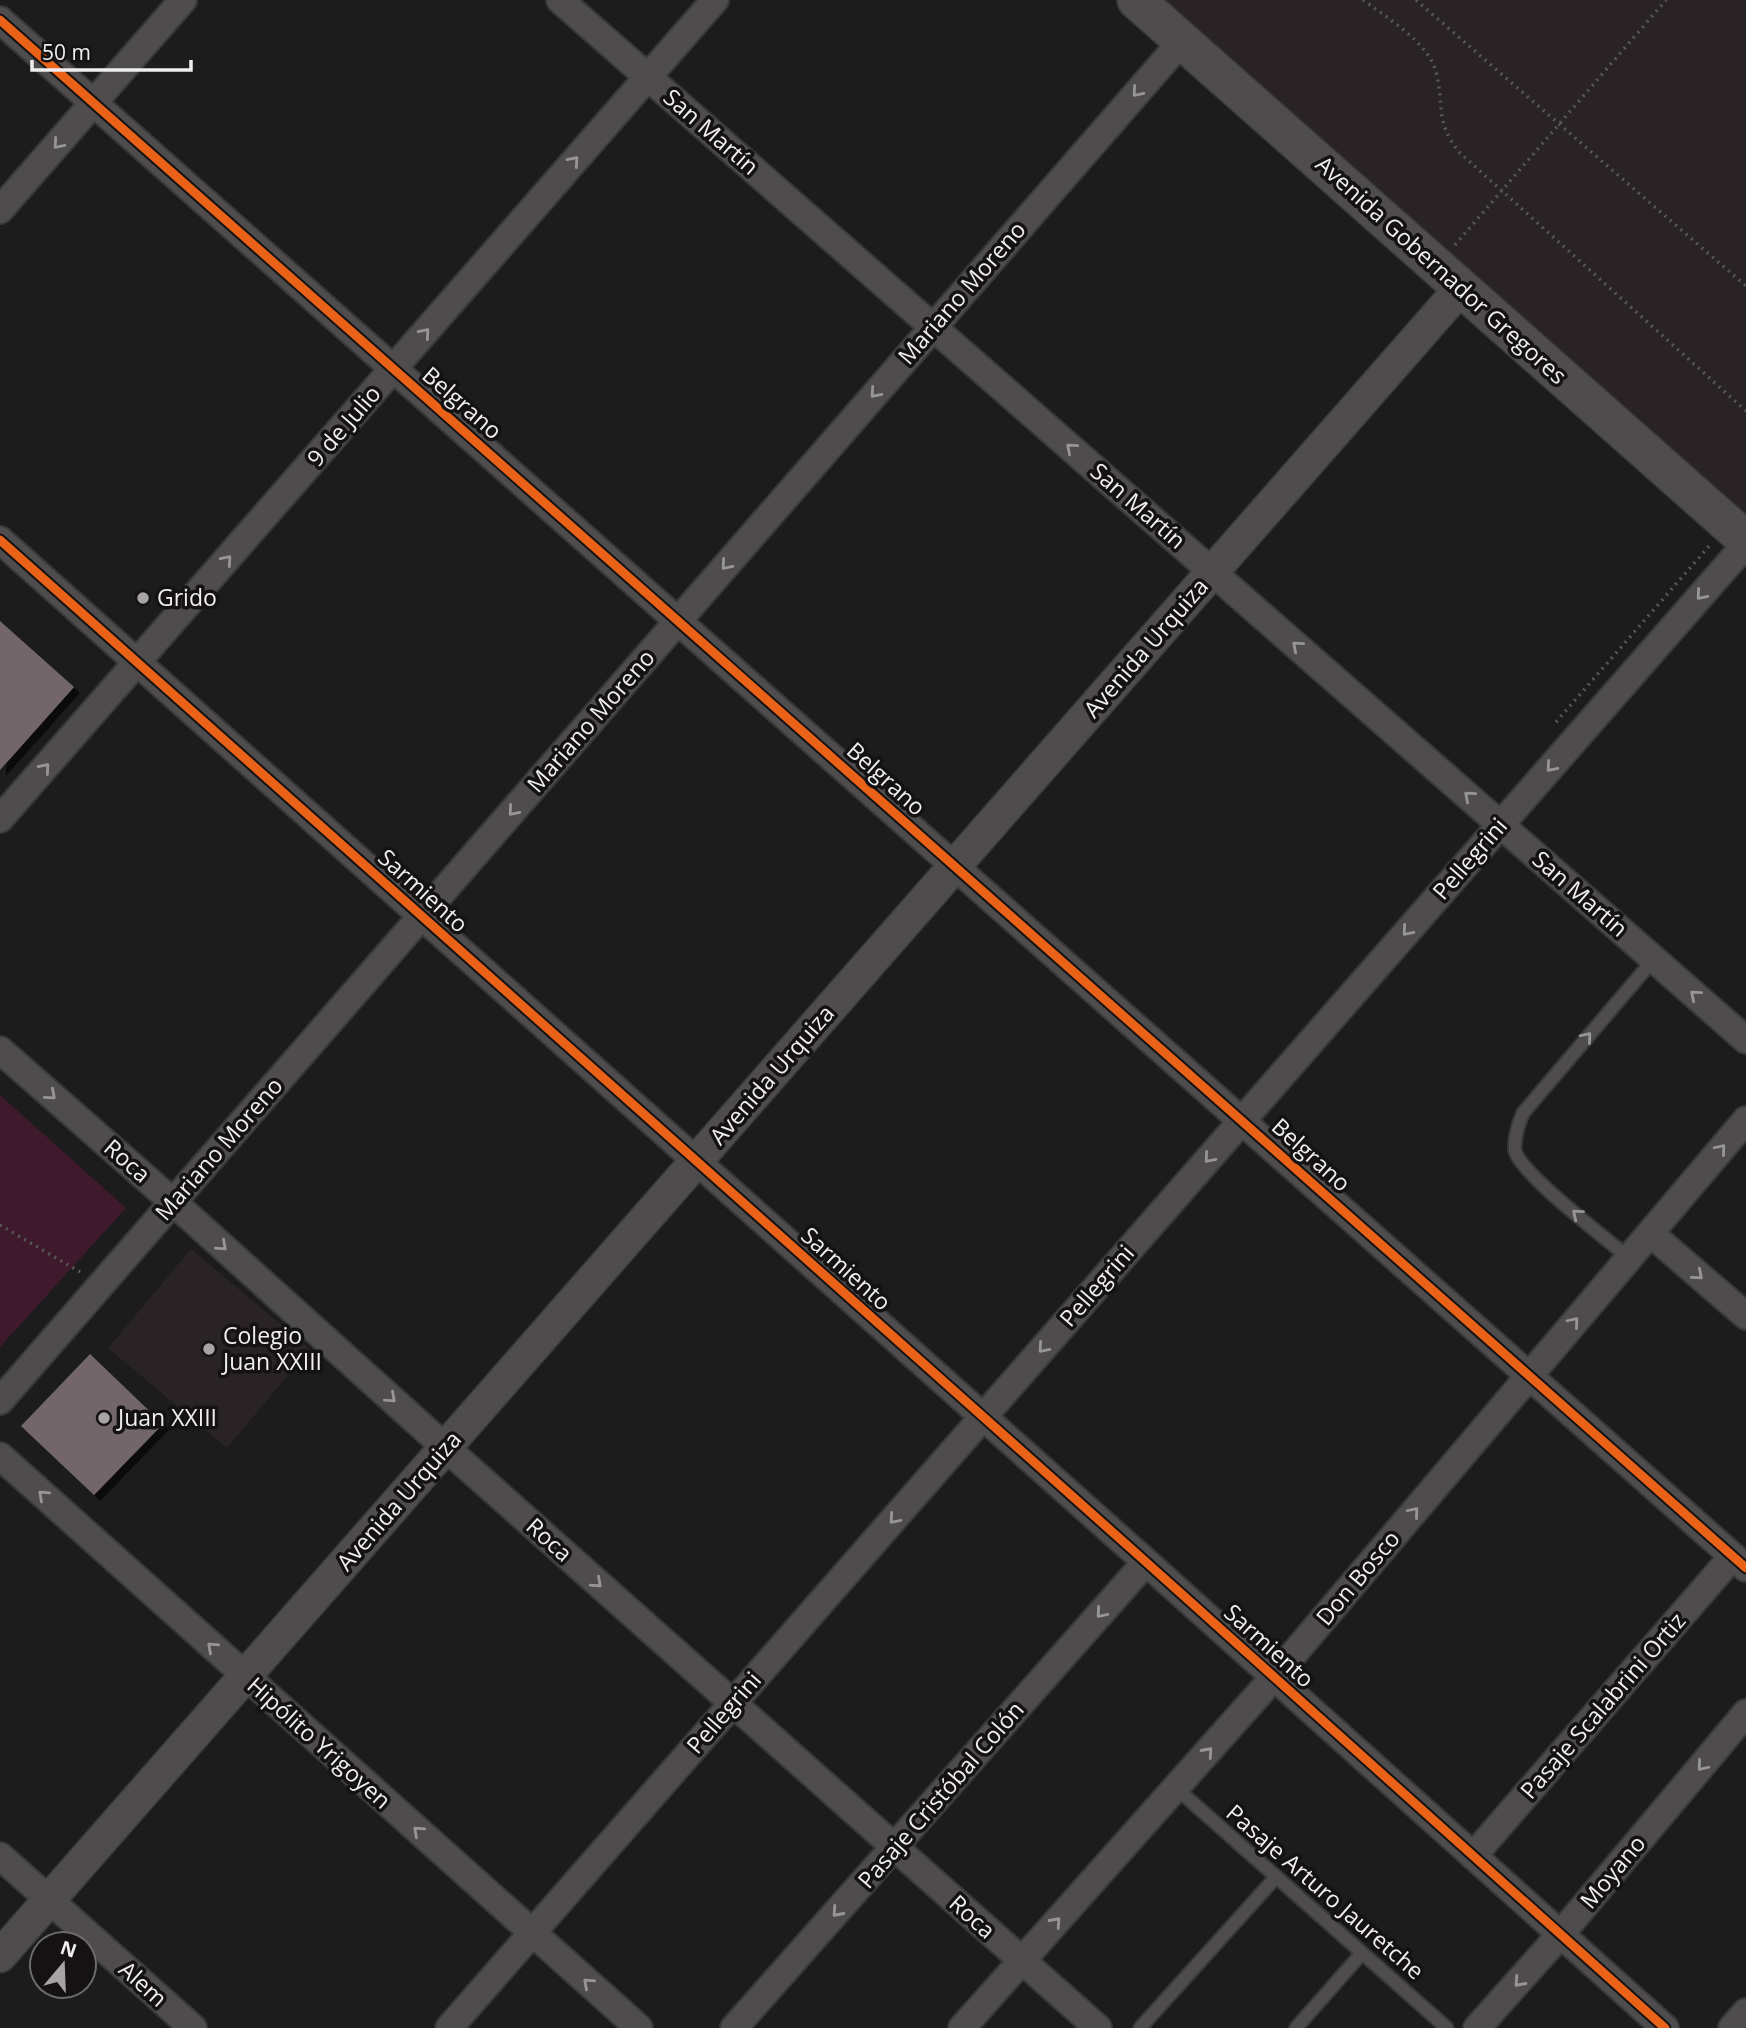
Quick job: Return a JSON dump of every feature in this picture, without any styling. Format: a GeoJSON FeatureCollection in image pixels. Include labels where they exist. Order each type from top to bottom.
{"type":"FeatureCollection","features":[{"type":"Feature","properties":{"kind":"main road","name":"Avenida Gobernador Gregores"},"geometry":{"type":"LineString","coordinates":[[1136,0],[1449,277],[1735,541]]}},
{"type":"Feature","properties":{"kind":"street"},"geometry":{"type":"LineString","coordinates":[[0,210],[183,0]]}},
{"type":"Feature","properties":{"kind":"street","name":"San Martín"},"geometry":{"type":"LineString","coordinates":[[561,0],[1746,1040]]}},
{"type":"Feature","properties":{"kind":"street","name":"9 de Julio"},"geometry":{"type":"LineString","coordinates":[[0,819],[715,0]]}},
{"type":"Feature","properties":{"kind":"street","name":"Belgrano"},"geometry":{"type":"LineString","coordinates":[[0,20],[1740,1562]]}},
{"type":"Feature","properties":{"kind":"street","name":"Mariano Moreno"},"geometry":{"type":"LineString","coordinates":[[0,1401],[1182,41]]}},
{"type":"Feature","properties":{"kind":"street","name":"Avenida Urquiza"},"geometry":{"type":"LineString","coordinates":[[0,1956],[1213,572],[1449,277]]}},
{"type":"Feature","properties":{"kind":"street","name":"Sarmiento"},"geometry":{"type":"LineString","coordinates":[[0,540],[1275,1676],[1665,2028]]}},
{"type":"Feature","properties":{"kind":"street","name":"Pellegrini"},"geometry":{"type":"LineString","coordinates":[[449,2028],[1501,824],[1735,541]]}},
{"type":"Feature","properties":{"kind":"street","name":"Roca"},"geometry":{"type":"LineString","coordinates":[[0,1050],[1098,2028]]}},
{"type":"Feature","properties":{"kind":"street","name":"Don Bosco"},"geometry":{"type":"LineString","coordinates":[[962,2028],[1275,1676],[1746,1120]]}},
{"type":"Feature","properties":{"kind":"street"},"geometry":{"type":"LineString","coordinates":[[1650,1233],[1746,1316]]}},
{"type":"Feature","properties":{"kind":"street","name":"Hipólito Yrigoyen"},"geometry":{"type":"LineString","coordinates":[[0,1457],[639,2028]]}},
{"type":"Feature","properties":{"kind":"street","name":"Pasaje Cristóbal Colón"},"geometry":{"type":"LineString","coordinates":[[734,2028],[1146,1562]]}},
{"type":"Feature","properties":{"kind":"street","name":"Pasaje Scalabrini Ortiz"},"geometry":{"type":"LineString","coordinates":[[1473,1856],[1740,1562]]}},
{"type":"Feature","properties":{"kind":"street","name":"Moyano"},"geometry":{"type":"LineString","coordinates":[[1477,2028],[1560,1935],[1746,1713]]}},
{"type":"Feature","properties":{"kind":"street","name":"Alem"},"geometry":{"type":"LineString","coordinates":[[0,1856],[193,2028]]}},
{"type":"Feature","properties":{"kind":"street"},"geometry":{"type":"LineString","coordinates":[[1732,2028],[1746,2012]]}},
{"type":"Feature","properties":{"kind":"lane"},"geometry":{"type":"LineString","coordinates":[[1629,1258],[1533,1176],[1515,1152],[1516,1130],[1523,1113],[1654,959]]}},
{"type":"Feature","properties":{"kind":"lane","name":"Pasaje Arturo Jauretche"},"geometry":{"type":"LineString","coordinates":[[1175,1788],[1447,2028]]}},
{"type":"Feature","properties":{"kind":"lane"},"geometry":{"type":"LineString","coordinates":[[1140,2028],[1276,1877]]}},
{"type":"Feature","properties":{"kind":"lane"},"geometry":{"type":"LineString","coordinates":[[1296,2028],[1362,1954]]}},
{"type":"Feature","properties":{"kind":"path"},"geometry":{"type":"LineString","coordinates":[[1363,0],[1420,45],[1431,60],[1436,71],[1447,137],[1461,153],[1502,193],[1746,411]]}},
{"type":"Feature","properties":{"kind":"path"},"geometry":{"type":"LineString","coordinates":[[1416,0],[1746,286]]}},
{"type":"Feature","properties":{"kind":"path"},"geometry":{"type":"LineString","coordinates":[[1449,277],[1502,193],[1666,0]]}},
{"type":"Feature","properties":{"kind":"path"},"geometry":{"type":"LineString","coordinates":[[1553,726],[1735,541]]}},
{"type":"Feature","properties":{"kind":"path"},"geometry":{"type":"LineString","coordinates":[[0,1225],[101,1285]]}},
{"type":"Feature","properties":{"kind":"shaded area"},"geometry":{"type":"Polygon","coordinates":[[[1136,0],[1746,0],[1746,540],[1136,0]]]}},
{"type":"Feature","properties":{"kind":"shaded area"},"geometry":{"type":"Polygon","coordinates":[[[0,1095],[126,1208],[0,1347],[0,1095]]]}},
{"type":"Feature","properties":{"kind":"shaded area","name":"Colegio Juan XXIII"},"geometry":{"type":"Polygon","coordinates":[[[191,1249],[310,1349],[227,1448],[108,1348],[191,1249]]]}},
{"type":"Feature","properties":{"kind":"building"},"geometry":{"type":"Polygon","coordinates":[[[0,621],[74,687],[0,770],[0,621]]]}},
{"type":"Feature","properties":{"kind":"building"},"geometry":{"type":"Polygon","coordinates":[[[90,1354],[163,1424],[94,1495],[21,1426],[90,1354]]]}},
{"type":"Feature","properties":{"kind":"cycle path"},"geometry":{"type":"LineString","coordinates":[[0,20],[1746,1568]]}},
{"type":"Feature","properties":{"kind":"cycle path"},"geometry":{"type":"LineString","coordinates":[[0,540],[1665,2028]]}},
{"type":"Feature","properties":{"kind":"place","name":"Grido"},"geometry":{"type":"Point","coordinates":[143,598]}},
{"type":"Feature","properties":{"kind":"place","name":"Colegio Juan XXIII"},"geometry":{"type":"Point","coordinates":[209,1349]}},
{"type":"Feature","properties":{"kind":"place","name":"Juan XXIII"},"geometry":{"type":"Point","coordinates":[104,1418]}}]}
